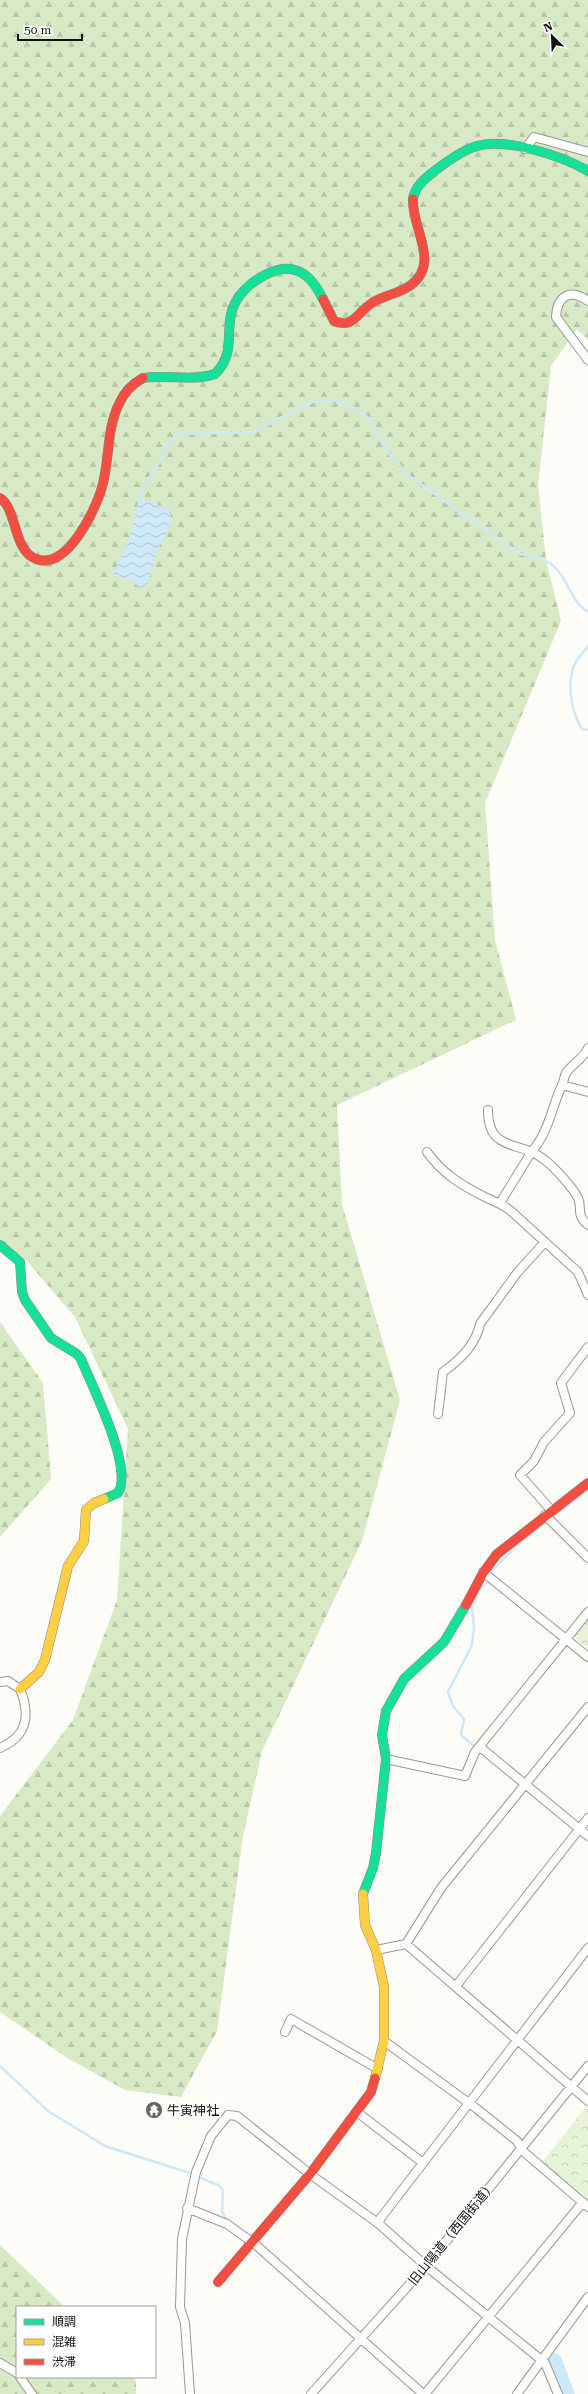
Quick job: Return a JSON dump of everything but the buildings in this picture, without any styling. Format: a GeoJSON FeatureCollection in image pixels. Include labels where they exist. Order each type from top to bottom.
{"type":"FeatureCollection","features":[{"type":"Feature","properties":{"kind":"street"},"geometry":{"type":"LineString","coordinates":[[525,149],[534,137],[588,152]]}},
{"type":"Feature","properties":{"kind":"street"},"geometry":{"type":"LineString","coordinates":[[0,498],[5,501],[22,544],[34,558],[44,560],[57,557],[68,549],[98,502],[117,406],[134,383],[159,376],[210,377],[219,371],[224,365],[227,355],[232,307],[249,287],[270,271],[278,268],[294,270],[309,276],[334,321],[341,324],[349,323],[370,304],[408,288],[421,272],[424,259],[424,242],[412,210],[413,195],[419,184],[446,163],[476,146],[491,144],[525,149],[562,157],[588,171]]}},
{"type":"Feature","properties":{"kind":"street"},"geometry":{"type":"LineString","coordinates":[[588,301],[572,294],[563,297],[557,304],[556,317],[588,360]]}},
{"type":"Feature","properties":{"kind":"street"},"geometry":{"type":"LineString","coordinates":[[500,1203],[532,1151],[538,1144],[549,1121],[558,1090],[562,1085],[565,1075],[588,1048]]}},
{"type":"Feature","properties":{"kind":"street"},"geometry":{"type":"LineString","coordinates":[[562,1085],[588,1092]]}},
{"type":"Feature","properties":{"kind":"street"},"geometry":{"type":"LineString","coordinates":[[488,1110],[488,1121],[497,1139],[508,1145],[532,1151],[548,1162],[578,1198],[581,1219],[588,1225]]}},
{"type":"Feature","properties":{"kind":"street"},"geometry":{"type":"LineString","coordinates":[[427,1152],[444,1173],[459,1184],[500,1203],[578,1272],[588,1295]]}},
{"type":"Feature","properties":{"kind":"street"},"geometry":{"type":"LineString","coordinates":[[438,1414],[443,1372],[454,1364],[468,1349],[479,1333],[480,1324],[516,1273],[544,1243]]}},
{"type":"Feature","properties":{"kind":"street"},"geometry":{"type":"LineString","coordinates":[[0,1245],[20,1262],[22,1292],[25,1300],[51,1338],[77,1354],[81,1359],[118,1451],[122,1477],[118,1492],[113,1496],[92,1503],[86,1510],[84,1541],[68,1566],[45,1660],[39,1672],[20,1689]]}},
{"type":"Feature","properties":{"kind":"street"},"geometry":{"type":"LineString","coordinates":[[588,1347],[561,1383],[570,1408],[568,1418],[544,1442],[534,1461],[520,1475],[548,1512],[588,1558]]}},
{"type":"Feature","properties":{"kind":"street"},"geometry":{"type":"LineString","coordinates":[[218,2282],[310,2174],[357,2112],[371,2092],[378,2069],[384,2041],[384,1987],[376,1950],[365,1925],[362,1896],[373,1868],[376,1853],[386,1758],[382,1744],[382,1731],[389,1704],[395,1692],[411,1671],[443,1644],[458,1622],[484,1572],[496,1555],[548,1512],[588,1483]]}},
{"type":"Feature","properties":{"kind":"street"},"geometry":{"type":"LineString","coordinates":[[484,1572],[588,1658]]}},
{"type":"Feature","properties":{"kind":"street"},"geometry":{"type":"LineString","coordinates":[[386,1758],[465,1776],[475,1752],[588,1612]]}},
{"type":"Feature","properties":{"kind":"street"},"geometry":{"type":"LineString","coordinates":[[0,1682],[8,1681],[20,1689],[26,1706],[25,1724],[16,1739],[0,1748]]}},
{"type":"Feature","properties":{"kind":"street"},"geometry":{"type":"LineString","coordinates":[[376,1950],[406,1944],[441,1888],[588,1707]]}},
{"type":"Feature","properties":{"kind":"street"},"geometry":{"type":"LineString","coordinates":[[480,1747],[588,1836]]}},
{"type":"Feature","properties":{"kind":"street"},"geometry":{"type":"LineString","coordinates":[[456,1986],[588,1818]]}},
{"type":"Feature","properties":{"kind":"street"},"geometry":{"type":"LineString","coordinates":[[406,1944],[517,2038],[588,2101]]}},
{"type":"Feature","properties":{"kind":"street"},"geometry":{"type":"LineString","coordinates":[[379,2224],[380,2219],[517,2038],[588,1948]]}},
{"type":"Feature","properties":{"kind":"street"},"geometry":{"type":"LineString","coordinates":[[285,2032],[291,2019],[378,2069]]}},
{"type":"Feature","properties":{"kind":"street"},"geometry":{"type":"LineString","coordinates":[[187,2208],[227,2224],[252,2243],[424,2394],[488,2317],[585,2205],[522,2148],[518,2142],[384,2041]]}},
{"type":"Feature","properties":{"kind":"street","name":"旧山陽道（西国街道）"},"geometry":{"type":"LineString","coordinates":[[311,2394],[426,2266],[588,2066]]}},
{"type":"Feature","properties":{"kind":"street"},"geometry":{"type":"LineString","coordinates":[[357,2112],[423,2163]]}},
{"type":"Feature","properties":{"kind":"street"},"geometry":{"type":"LineString","coordinates":[[190,2394],[185,2323],[180,2307],[182,2239],[187,2208],[196,2172],[211,2136],[228,2115],[237,2116],[310,2174],[379,2224],[426,2266],[540,2359],[548,2367],[558,2394]]}},
{"type":"Feature","properties":{"kind":"street"},"geometry":{"type":"LineString","coordinates":[[517,2394],[540,2359],[588,2298]]}},
{"type":"Feature","properties":{"kind":"street"},"geometry":{"type":"LineString","coordinates":[[0,2363],[16,2372]]}},
{"type":"Feature","properties":{"kind":"street"},"geometry":{"type":"LineString","coordinates":[[21,2378],[32,2394]]}},
{"type":"Feature","properties":{"kind":"green space"},"geometry":{"type":"Polygon","coordinates":[[[0,0],[588,0],[588,340],[577,329],[551,366],[538,485],[546,560],[561,621],[485,803],[495,940],[516,1020],[337,1105],[342,1204],[400,1400],[362,1541],[262,1751],[243,1836],[217,2031],[181,2097],[125,2090],[69,2059],[0,2012],[0,1816],[73,1720],[117,1600],[128,1429],[75,1317],[26,1260],[0,1240],[0,0]]]}},
{"type":"Feature","properties":{"kind":"green space"},"geometry":{"type":"Polygon","coordinates":[[[0,1322],[43,1383],[51,1479],[0,1537],[0,1322]]]}},
{"type":"Feature","properties":{"kind":"green space"},"geometry":{"type":"Polygon","coordinates":[[[588,1618],[588,1649],[576,1639],[575,1635],[588,1618]]]}},
{"type":"Feature","properties":{"kind":"green space"},"geometry":{"type":"Polygon","coordinates":[[[586,2107],[588,2109],[588,2201],[542,2162],[586,2107]]]}},
{"type":"Feature","properties":{"kind":"green space"},"geometry":{"type":"Polygon","coordinates":[[[0,2245],[64,2306],[16,2306],[16,2378],[134,2378],[136,2381],[136,2394],[0,2394],[0,2245]]]}},
{"type":"Feature","properties":{"kind":"water"},"geometry":{"type":"Polygon","coordinates":[[[142,500],[162,506],[170,512],[172,522],[158,550],[147,585],[141,589],[128,579],[113,575],[126,547],[134,522],[138,502],[142,500]]]}},
{"type":"Feature","properties":{"kind":"waterway"},"geometry":{"type":"LineString","coordinates":[[139,500],[143,488],[165,453],[169,442],[178,434],[253,432],[312,402],[326,400],[341,401],[369,418],[388,452],[409,476],[520,554],[539,558],[550,563],[561,574],[572,595],[588,612]]}},
{"type":"Feature","properties":{"kind":"waterway"},"geometry":{"type":"LineString","coordinates":[[588,646],[578,658],[573,668],[570,685],[572,704],[578,722],[582,729],[588,730]]}},
{"type":"Feature","properties":{"kind":"waterway"},"geometry":{"type":"LineString","coordinates":[[553,1517],[588,1490]]}},
{"type":"Feature","properties":{"kind":"waterway"},"geometry":{"type":"LineString","coordinates":[[493,1570],[516,1546],[546,1523]]}},
{"type":"Feature","properties":{"kind":"waterway"},"geometry":{"type":"LineString","coordinates":[[474,1746],[461,1735],[464,1719],[453,1706],[448,1692],[472,1645],[474,1628],[472,1608],[483,1583]]}},
{"type":"Feature","properties":{"kind":"waterway"},"geometry":{"type":"LineString","coordinates":[[0,2066],[48,2111],[105,2146],[190,2173]]}},
{"type":"Feature","properties":{"kind":"waterway"},"geometry":{"type":"LineString","coordinates":[[198,2177],[218,2185],[223,2190],[222,2211],[227,2221]]}},
{"type":"Feature","properties":{"kind":"waterway"},"geometry":{"type":"LineString","coordinates":[[554,2360],[567,2394]]}},
{"type":"Feature","properties":{"kind":"traffic: fast"},"geometry":{"type":"LineString","coordinates":[[413,199],[419,185],[437,169],[464,151],[486,144],[500,144],[532,149],[563,159],[588,171]]}},
{"type":"Feature","properties":{"kind":"traffic: fast"},"geometry":{"type":"LineString","coordinates":[[143,378],[188,378],[215,374],[223,363],[227,352],[230,319],[233,307],[239,296],[251,284],[270,273],[282,269],[296,270],[307,276],[312,281],[323,299]]}},
{"type":"Feature","properties":{"kind":"traffic: fast"},"geometry":{"type":"LineString","coordinates":[[0,1245],[20,1262],[22,1292],[25,1300],[51,1338],[77,1354],[81,1359],[102,1407],[110,1427],[121,1465],[121,1481],[118,1493],[104,1499]]}},
{"type":"Feature","properties":{"kind":"traffic: fast"},"geometry":{"type":"LineString","coordinates":[[363,1894],[373,1868],[376,1853],[386,1759],[382,1735],[386,1711],[404,1679],[444,1642],[466,1605]]}},
{"type":"Feature","properties":{"kind":"traffic: slow"},"geometry":{"type":"LineString","coordinates":[[20,1689],[39,1672],[45,1660],[68,1566],[84,1541],[86,1510],[94,1503],[104,1499]]}},
{"type":"Feature","properties":{"kind":"traffic: slow"},"geometry":{"type":"LineString","coordinates":[[363,1894],[365,1925],[376,1950],[384,1987],[384,2041],[375,2078]]}},
{"type":"Feature","properties":{"kind":"traffic: jam"},"geometry":{"type":"LineString","coordinates":[[323,299],[334,321],[346,323],[351,321],[377,300],[406,288],[420,276],[424,266],[424,256],[416,221],[413,199]]}},
{"type":"Feature","properties":{"kind":"traffic: jam"},"geometry":{"type":"LineString","coordinates":[[0,498],[10,511],[19,539],[23,548],[29,554],[36,559],[47,560],[59,556],[78,536],[94,509],[102,487],[110,435],[115,414],[123,396],[135,383],[143,378]]}},
{"type":"Feature","properties":{"kind":"traffic: jam"},"geometry":{"type":"LineString","coordinates":[[466,1605],[483,1573],[497,1554],[588,1483]]}},
{"type":"Feature","properties":{"kind":"traffic: jam"},"geometry":{"type":"LineString","coordinates":[[218,2282],[310,2174],[371,2092],[375,2078]]}},
{"type":"Feature","properties":{"kind":"place","name":"牛寅神社"},"geometry":{"type":"Point","coordinates":[154,2110]}}]}
